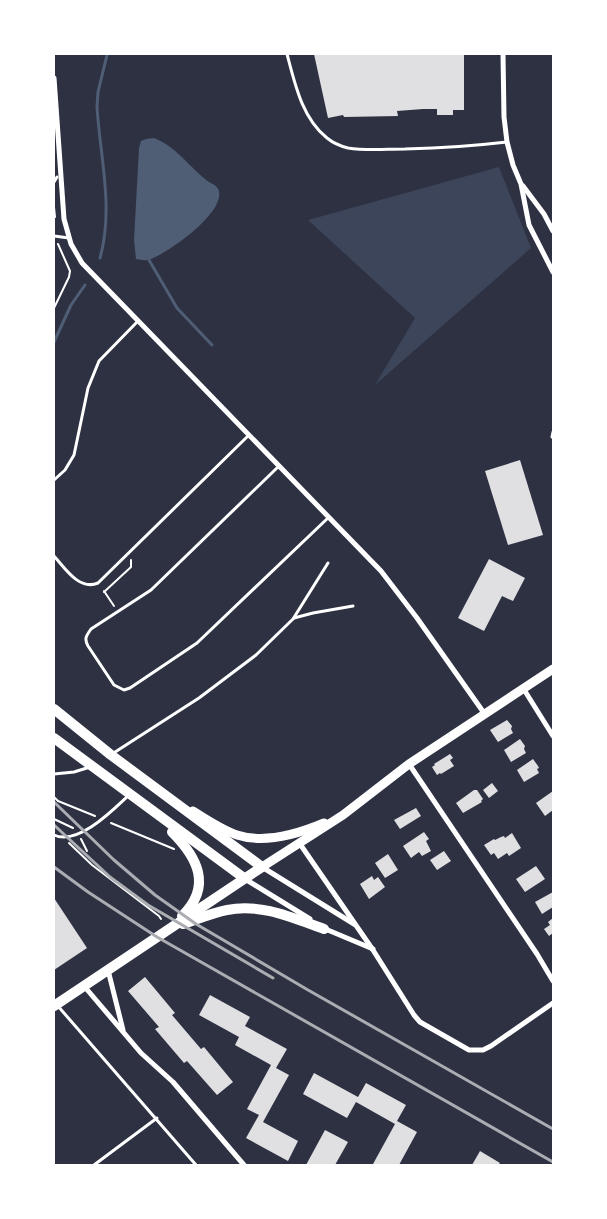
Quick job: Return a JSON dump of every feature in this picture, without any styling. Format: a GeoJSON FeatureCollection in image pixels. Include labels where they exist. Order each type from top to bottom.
{"type":"FeatureCollection","features":[{"type":"Feature","properties":{"kind":"main road"},"geometry":{"type":"LineString","coordinates":[[55,1005],[244,878],[343,815],[409,764],[553,669]]}},
{"type":"Feature","properties":{"kind":"main road"},"geometry":{"type":"LineString","coordinates":[[54,709],[160,792],[262,867]]}},
{"type":"Feature","properties":{"kind":"main road"},"geometry":{"type":"LineString","coordinates":[[54,738],[244,878]]}},
{"type":"Feature","properties":{"kind":"main road"},"geometry":{"type":"LineString","coordinates":[[160,792],[220,827],[239,835],[263,838],[291,834],[343,815]]}},
{"type":"Feature","properties":{"kind":"main road"},"geometry":{"type":"LineString","coordinates":[[150,810],[190,850],[199,874],[199,884],[194,901],[189,909],[166,931]]}},
{"type":"Feature","properties":{"kind":"main road"},"geometry":{"type":"LineString","coordinates":[[166,931],[210,914],[229,909],[248,908],[262,909],[285,915],[324,929]]}},
{"type":"Feature","properties":{"kind":"street"},"geometry":{"type":"LineString","coordinates":[[502,54],[504,117],[513,165],[521,184],[529,225],[553,272]]}},
{"type":"Feature","properties":{"kind":"street"},"geometry":{"type":"LineString","coordinates":[[54,78],[57,176],[69,238],[82,263],[250,434],[381,572],[417,618],[484,713]]}},
{"type":"Feature","properties":{"kind":"street"},"geometry":{"type":"LineString","coordinates":[[521,184],[544,214],[553,231]]}},
{"type":"Feature","properties":{"kind":"street"},"geometry":{"type":"LineString","coordinates":[[522,688],[553,736]]}},
{"type":"Feature","properties":{"kind":"street"},"geometry":{"type":"LineString","coordinates":[[409,764],[537,954],[553,981]]}},
{"type":"Feature","properties":{"kind":"street"},"geometry":{"type":"LineString","coordinates":[[300,844],[420,1022],[462,1047],[476,1051],[491,1046],[553,1003]]}},
{"type":"Feature","properties":{"kind":"street"},"geometry":{"type":"LineString","coordinates":[[262,867],[357,926]]}},
{"type":"Feature","properties":{"kind":"street"},"geometry":{"type":"LineString","coordinates":[[244,878],[324,929],[373,950]]}},
{"type":"Feature","properties":{"kind":"street"},"geometry":{"type":"LineString","coordinates":[[108,969],[123,1033]]}},
{"type":"Feature","properties":{"kind":"street"},"geometry":{"type":"LineString","coordinates":[[84,986],[140,1053],[173,1082],[244,1165]]}},
{"type":"Feature","properties":{"kind":"lane"},"geometry":{"type":"LineString","coordinates":[[288,54],[296,88],[316,127],[328,139],[347,148],[376,150],[459,147],[508,142]]}},
{"type":"Feature","properties":{"kind":"lane"},"geometry":{"type":"LineString","coordinates":[[54,182],[57,176]]}},
{"type":"Feature","properties":{"kind":"lane"},"geometry":{"type":"LineString","coordinates":[[56,236],[69,238]]}},
{"type":"Feature","properties":{"kind":"lane"},"geometry":{"type":"LineString","coordinates":[[54,480],[66,470],[74,455],[88,388],[99,361],[138,320]]}},
{"type":"Feature","properties":{"kind":"lane"},"geometry":{"type":"LineString","coordinates":[[553,432],[553,437]]}},
{"type":"Feature","properties":{"kind":"lane"},"geometry":{"type":"LineString","coordinates":[[54,556],[79,582],[92,586],[98,583],[250,434]]}},
{"type":"Feature","properties":{"kind":"lane"},"geometry":{"type":"LineString","coordinates":[[280,466],[151,590],[86,635],[85,641],[114,685],[124,690],[130,688],[197,643],[329,517]]}},
{"type":"Feature","properties":{"kind":"lane"},"geometry":{"type":"LineString","coordinates":[[111,754],[200,698],[249,661],[293,619],[328,563]]}},
{"type":"Feature","properties":{"kind":"lane"},"geometry":{"type":"LineString","coordinates":[[293,619],[313,613],[353,606]]}},
{"type":"Feature","properties":{"kind":"lane"},"geometry":{"type":"LineString","coordinates":[[54,774],[74,772],[90,766]]}},
{"type":"Feature","properties":{"kind":"lane"},"geometry":{"type":"LineString","coordinates":[[54,835],[63,837],[75,834],[101,821],[129,795]]}},
{"type":"Feature","properties":{"kind":"lane"},"geometry":{"type":"LineString","coordinates":[[55,1005],[196,1165]]}},
{"type":"Feature","properties":{"kind":"lane"},"geometry":{"type":"LineString","coordinates":[[94,1165],[156,1118]]}},
{"type":"Feature","properties":{"kind":"path"},"geometry":{"type":"LineString","coordinates":[[54,207],[58,246],[70,271],[54,308]]}},
{"type":"Feature","properties":{"kind":"path"},"geometry":{"type":"LineString","coordinates":[[104,592],[131,567],[131,559]]}},
{"type":"Feature","properties":{"kind":"path"},"geometry":{"type":"LineString","coordinates":[[98,583],[118,612]]}},
{"type":"Feature","properties":{"kind":"path"},"geometry":{"type":"LineString","coordinates":[[54,797],[58,801],[97,817]]}},
{"type":"Feature","properties":{"kind":"path"},"geometry":{"type":"LineString","coordinates":[[54,819],[73,828]]}},
{"type":"Feature","properties":{"kind":"path"},"geometry":{"type":"LineString","coordinates":[[111,823],[174,849]]}},
{"type":"Feature","properties":{"kind":"path"},"geometry":{"type":"LineString","coordinates":[[63,837],[92,865],[161,919]]}},
{"type":"Feature","properties":{"kind":"path"},"geometry":{"type":"LineString","coordinates":[[80,837],[87,851]]}},
{"type":"Feature","properties":{"kind":"shaded area"},"geometry":{"type":"Polygon","coordinates":[[[154,138],[162,141],[175,151],[205,179],[217,187],[219,191],[218,200],[213,210],[194,231],[170,249],[149,260],[142,260],[136,259],[134,240],[139,148],[141,141],[154,138]]]}},
{"type":"Feature","properties":{"kind":"shaded area"},"geometry":{"type":"Polygon","coordinates":[[[499,167],[531,248],[375,385],[415,318],[308,220],[499,167]]]}},
{"type":"Feature","properties":{"kind":"building"},"geometry":{"type":"Polygon","coordinates":[[[314,54],[464,54],[464,110],[453,110],[453,115],[437,115],[437,109],[423,109],[397,111],[398,116],[344,117],[343,115],[328,118],[314,54]]]}},
{"type":"Feature","properties":{"kind":"building"},"geometry":{"type":"Polygon","coordinates":[[[520,460],[543,535],[508,545],[485,471],[520,460]]]}},
{"type":"Feature","properties":{"kind":"building"},"geometry":{"type":"Polygon","coordinates":[[[489,559],[525,578],[513,601],[502,596],[484,631],[458,618],[489,559]]]}},
{"type":"Feature","properties":{"kind":"building"},"geometry":{"type":"Polygon","coordinates":[[[507,720],[512,726],[513,733],[498,742],[490,730],[507,720]]]}},
{"type":"Feature","properties":{"kind":"building"},"geometry":{"type":"Polygon","coordinates":[[[520,739],[525,746],[526,753],[511,762],[504,750],[520,739]]]}},
{"type":"Feature","properties":{"kind":"building"},"geometry":{"type":"Polygon","coordinates":[[[450,754],[453,758],[450,760],[454,766],[437,775],[432,767],[450,754]]]}},
{"type":"Feature","properties":{"kind":"building"},"geometry":{"type":"Polygon","coordinates":[[[533,759],[539,768],[537,769],[539,773],[524,782],[517,770],[533,759]]]}},
{"type":"Feature","properties":{"kind":"building"},"geometry":{"type":"Polygon","coordinates":[[[492,783],[498,791],[489,798],[483,790],[492,783]]]}},
{"type":"Feature","properties":{"kind":"building"},"geometry":{"type":"Polygon","coordinates":[[[474,790],[477,790],[483,799],[482,802],[463,813],[456,803],[474,790]]]}},
{"type":"Feature","properties":{"kind":"building"},"geometry":{"type":"Polygon","coordinates":[[[553,791],[553,810],[545,816],[536,803],[553,791]]]}},
{"type":"Feature","properties":{"kind":"building"},"geometry":{"type":"Polygon","coordinates":[[[416,808],[421,816],[400,829],[394,820],[416,808]]]}},
{"type":"Feature","properties":{"kind":"building"},"geometry":{"type":"Polygon","coordinates":[[[424,832],[429,839],[426,841],[431,851],[422,856],[419,852],[411,858],[403,846],[424,832]]]}},
{"type":"Feature","properties":{"kind":"building"},"geometry":{"type":"Polygon","coordinates":[[[512,833],[521,848],[509,856],[507,853],[498,859],[494,853],[491,855],[484,845],[494,839],[504,836],[505,838],[512,833]]]}},
{"type":"Feature","properties":{"kind":"building"},"geometry":{"type":"Polygon","coordinates":[[[444,851],[451,861],[437,870],[430,860],[444,851]]]}},
{"type":"Feature","properties":{"kind":"building"},"geometry":{"type":"Polygon","coordinates":[[[388,854],[398,870],[385,878],[375,863],[388,854]]]}},
{"type":"Feature","properties":{"kind":"building"},"geometry":{"type":"Polygon","coordinates":[[[536,866],[545,879],[525,892],[516,879],[536,866]]]}},
{"type":"Feature","properties":{"kind":"building"},"geometry":{"type":"Polygon","coordinates":[[[372,876],[374,880],[378,877],[385,887],[369,899],[360,884],[372,876]]]}},
{"type":"Feature","properties":{"kind":"building"},"geometry":{"type":"Polygon","coordinates":[[[553,892],[553,907],[542,914],[535,902],[553,892]]]}},
{"type":"Feature","properties":{"kind":"building"},"geometry":{"type":"Polygon","coordinates":[[[54,898],[87,948],[54,970],[54,898]]]}},
{"type":"Feature","properties":{"kind":"building"},"geometry":{"type":"Polygon","coordinates":[[[553,918],[553,933],[549,936],[544,929],[550,925],[548,922],[553,918]]]}},
{"type":"Feature","properties":{"kind":"building"},"geometry":{"type":"Polygon","coordinates":[[[145,977],[175,1013],[172,1015],[201,1049],[204,1047],[233,1082],[217,1095],[187,1061],[184,1063],[155,1029],[159,1027],[128,991],[145,977]]]}},
{"type":"Feature","properties":{"kind":"building"},"geometry":{"type":"Polygon","coordinates":[[[210,995],[250,1017],[245,1026],[287,1049],[276,1068],[289,1075],[263,1122],[298,1141],[288,1161],[246,1138],[259,1115],[247,1109],[271,1065],[235,1045],[239,1037],[199,1015],[210,995]]]}},
{"type":"Feature","properties":{"kind":"building"},"geometry":{"type":"Polygon","coordinates":[[[314,1073],[358,1097],[366,1083],[406,1105],[397,1121],[417,1132],[399,1165],[373,1164],[395,1124],[356,1102],[347,1118],[303,1094],[314,1073]]]}},
{"type":"Feature","properties":{"kind":"building"},"geometry":{"type":"Polygon","coordinates":[[[325,1130],[348,1142],[335,1165],[306,1165],[325,1130]]]}},
{"type":"Feature","properties":{"kind":"building"},"geometry":{"type":"Polygon","coordinates":[[[480,1151],[500,1163],[498,1165],[472,1165],[480,1151]]]}},
{"type":"Feature","properties":{"kind":"waterway"},"geometry":{"type":"LineString","coordinates":[[100,258],[104,239],[106,201],[97,107],[98,92],[107,55]]}},
{"type":"Feature","properties":{"kind":"waterway"},"geometry":{"type":"LineString","coordinates":[[149,260],[177,308],[212,345]]}},
{"type":"Feature","properties":{"kind":"waterway"},"geometry":{"type":"LineString","coordinates":[[54,342],[71,305],[85,285]]}},
{"type":"Feature","properties":{"kind":"railway"},"geometry":{"type":"LineString","coordinates":[[54,802],[114,860],[155,895],[196,924],[553,1129]]}},
{"type":"Feature","properties":{"kind":"railway"},"geometry":{"type":"LineString","coordinates":[[54,825],[110,877],[148,905],[273,978]]}},
{"type":"Feature","properties":{"kind":"railway"},"geometry":{"type":"LineString","coordinates":[[54,867],[88,892],[157,937],[553,1162]]}}]}
